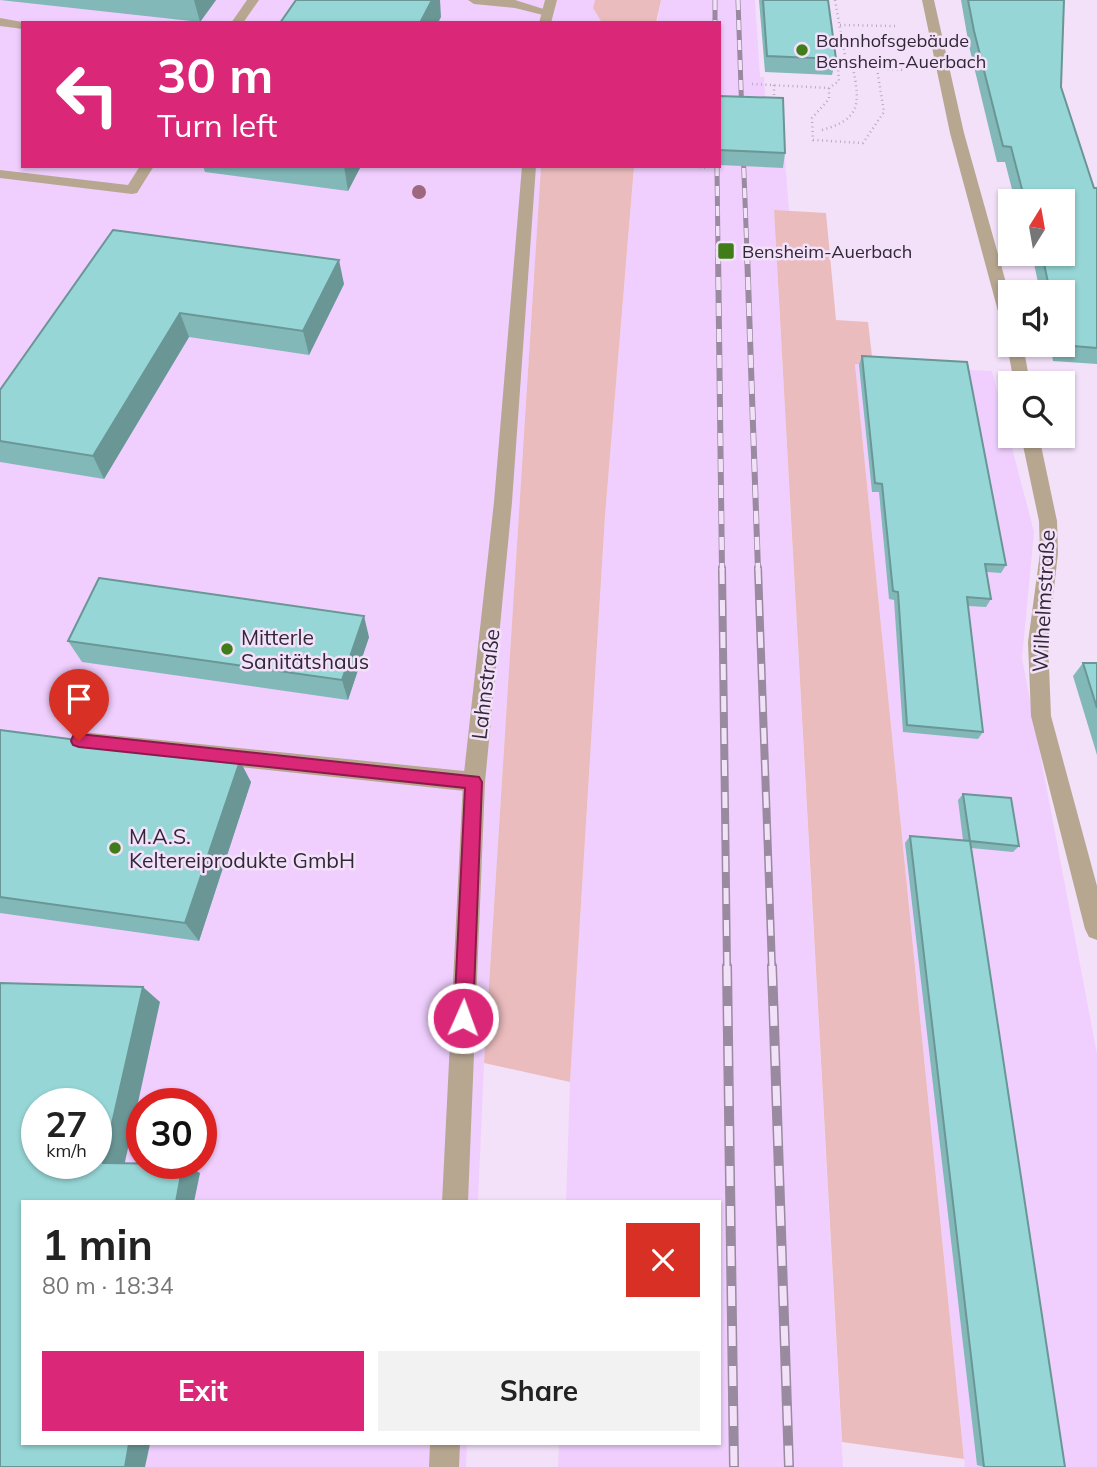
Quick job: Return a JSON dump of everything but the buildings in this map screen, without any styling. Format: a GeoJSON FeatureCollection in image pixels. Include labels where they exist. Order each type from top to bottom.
{"type":"FeatureCollection","features":[{"type":"Feature","properties":{"kind":"street"},"geometry":{"type":"LineString","coordinates":[[238,21],[253,0]]}},
{"type":"Feature","properties":{"kind":"street"},"geometry":{"type":"LineString","coordinates":[[474,0],[548,11]]}},
{"type":"Feature","properties":{"kind":"street"},"geometry":{"type":"LineString","coordinates":[[928,0],[957,133],[998,282]]}},
{"type":"Feature","properties":{"kind":"street"},"geometry":{"type":"LineString","coordinates":[[0,22],[21,25]]}},
{"type":"Feature","properties":{"kind":"street"},"geometry":{"type":"LineString","coordinates":[[0,174],[132,190],[146,168]]}},
{"type":"Feature","properties":{"kind":"street","name":"Lahnstraße"},"geometry":{"type":"LineString","coordinates":[[455,1200],[474,782],[495,597],[529,168]]}},
{"type":"Feature","properties":{"kind":"street","name":"Wilhelmstraße"},"geometry":{"type":"LineString","coordinates":[[1033,448],[1048,521],[1049,554],[1037,655],[1041,716],[1097,929]]}},
{"type":"Feature","properties":{"kind":"street"},"geometry":{"type":"LineString","coordinates":[[68,739],[474,782]]}},
{"type":"Feature","properties":{"kind":"street"},"geometry":{"type":"LineString","coordinates":[[444,1467],[445,1445]]}},
{"type":"Feature","properties":{"kind":"path"},"geometry":{"type":"LineString","coordinates":[[835,0],[847,67]]}},
{"type":"Feature","properties":{"kind":"path"},"geometry":{"type":"LineString","coordinates":[[840,25],[932,28]]}},
{"type":"Feature","properties":{"kind":"path"},"geometry":{"type":"LineString","coordinates":[[752,84],[830,88],[839,81],[838,67],[944,72]]}},
{"type":"Feature","properties":{"kind":"path"},"geometry":{"type":"LineString","coordinates":[[822,130],[848,122],[856,111],[858,97],[853,68]]}},
{"type":"Feature","properties":{"kind":"path"},"geometry":{"type":"LineString","coordinates":[[830,88],[829,99],[813,118],[813,140],[863,143],[884,112],[877,69]]}},
{"type":"Feature","properties":{"kind":"path"},"geometry":{"type":"LineString","coordinates":[[774,85],[775,112]]}},
{"type":"Feature","properties":{"kind":"path"},"geometry":{"type":"LineString","coordinates":[[697,168],[708,169]]}},
{"type":"Feature","properties":{"kind":"shaded area"},"geometry":{"type":"Polygon","coordinates":[[[0,0],[595,0],[593,8],[601,21],[21,21],[21,168],[541,168],[484,1063],[478,1200],[21,1200],[21,1445],[467,1445],[466,1467],[0,1467],[0,0]]]}},
{"type":"Feature","properties":{"kind":"shaded area"},"geometry":{"type":"Polygon","coordinates":[[[595,0],[661,0],[656,21],[601,21],[593,8],[595,0]]]}},
{"type":"Feature","properties":{"kind":"shaded area"},"geometry":{"type":"Polygon","coordinates":[[[661,0],[755,0],[767,133],[783,134],[789,211],[774,211],[843,1467],[558,1467],[559,1445],[721,1445],[721,1200],[566,1200],[570,1082],[605,516],[634,168],[721,168],[721,21],[657,21],[661,0]]]}},
{"type":"Feature","properties":{"kind":"shaded area"},"geometry":{"type":"Polygon","coordinates":[[[541,168],[634,168],[605,516],[570,1082],[484,1063],[541,168]]]}},
{"type":"Feature","properties":{"kind":"shaded area"},"geometry":{"type":"Polygon","coordinates":[[[774,210],[826,213],[836,320],[868,322],[873,365],[855,364],[964,1459],[842,1442],[774,210]]]}},
{"type":"Feature","properties":{"kind":"shaded area"},"geometry":{"type":"Polygon","coordinates":[[[855,364],[992,371],[998,394],[998,448],[1012,448],[1034,532],[1022,658],[1097,1054],[1097,1467],[965,1467],[855,364]]]}},
{"type":"Feature","properties":{"kind":"railway"},"geometry":{"type":"LineString","coordinates":[[715,0],[715,21]]}},
{"type":"Feature","properties":{"kind":"railway"},"geometry":{"type":"LineString","coordinates":[[738,0],[742,117]]}},
{"type":"Feature","properties":{"kind":"railway"},"geometry":{"type":"LineString","coordinates":[[743,148],[747,253]]}},
{"type":"Feature","properties":{"kind":"railway"},"geometry":{"type":"LineString","coordinates":[[717,168],[718,253]]}},
{"type":"Feature","properties":{"kind":"railway"},"geometry":{"type":"LineString","coordinates":[[718,251],[722,570]]}},
{"type":"Feature","properties":{"kind":"railway"},"geometry":{"type":"LineString","coordinates":[[747,251],[758,570]]}},
{"type":"Feature","properties":{"kind":"railway"},"geometry":{"type":"LineString","coordinates":[[722,568],[727,968]]}},
{"type":"Feature","properties":{"kind":"railway"},"geometry":{"type":"LineString","coordinates":[[758,568],[772,968]]}},
{"type":"Feature","properties":{"kind":"railway"},"geometry":{"type":"LineString","coordinates":[[727,966],[734,1467]]}},
{"type":"Feature","properties":{"kind":"railway"},"geometry":{"type":"LineString","coordinates":[[772,966],[789,1467]]}},
{"type":"Feature","properties":{"kind":"place","name":"Bahnhofsgebäude Bensheim-Auerbach"},"geometry":{"type":"Point","coordinates":[802,50]}},
{"type":"Feature","properties":{"kind":"place","name":"Bensheim-Auerbach"},"geometry":{"type":"Point","coordinates":[726,251]}},
{"type":"Feature","properties":{"kind":"place","name":"Mitterle Sanitätshaus"},"geometry":{"type":"Point","coordinates":[227,649]}},
{"type":"Feature","properties":{"kind":"place","name":"M.A.S. Keltereiprodukte GmbH"},"geometry":{"type":"Point","coordinates":[115,848]}},
{"type":"Feature","properties":{"kind":"route"},"geometry":{"type":"LineString","coordinates":[[79,741],[474,782],[463,1018]]}}]}
